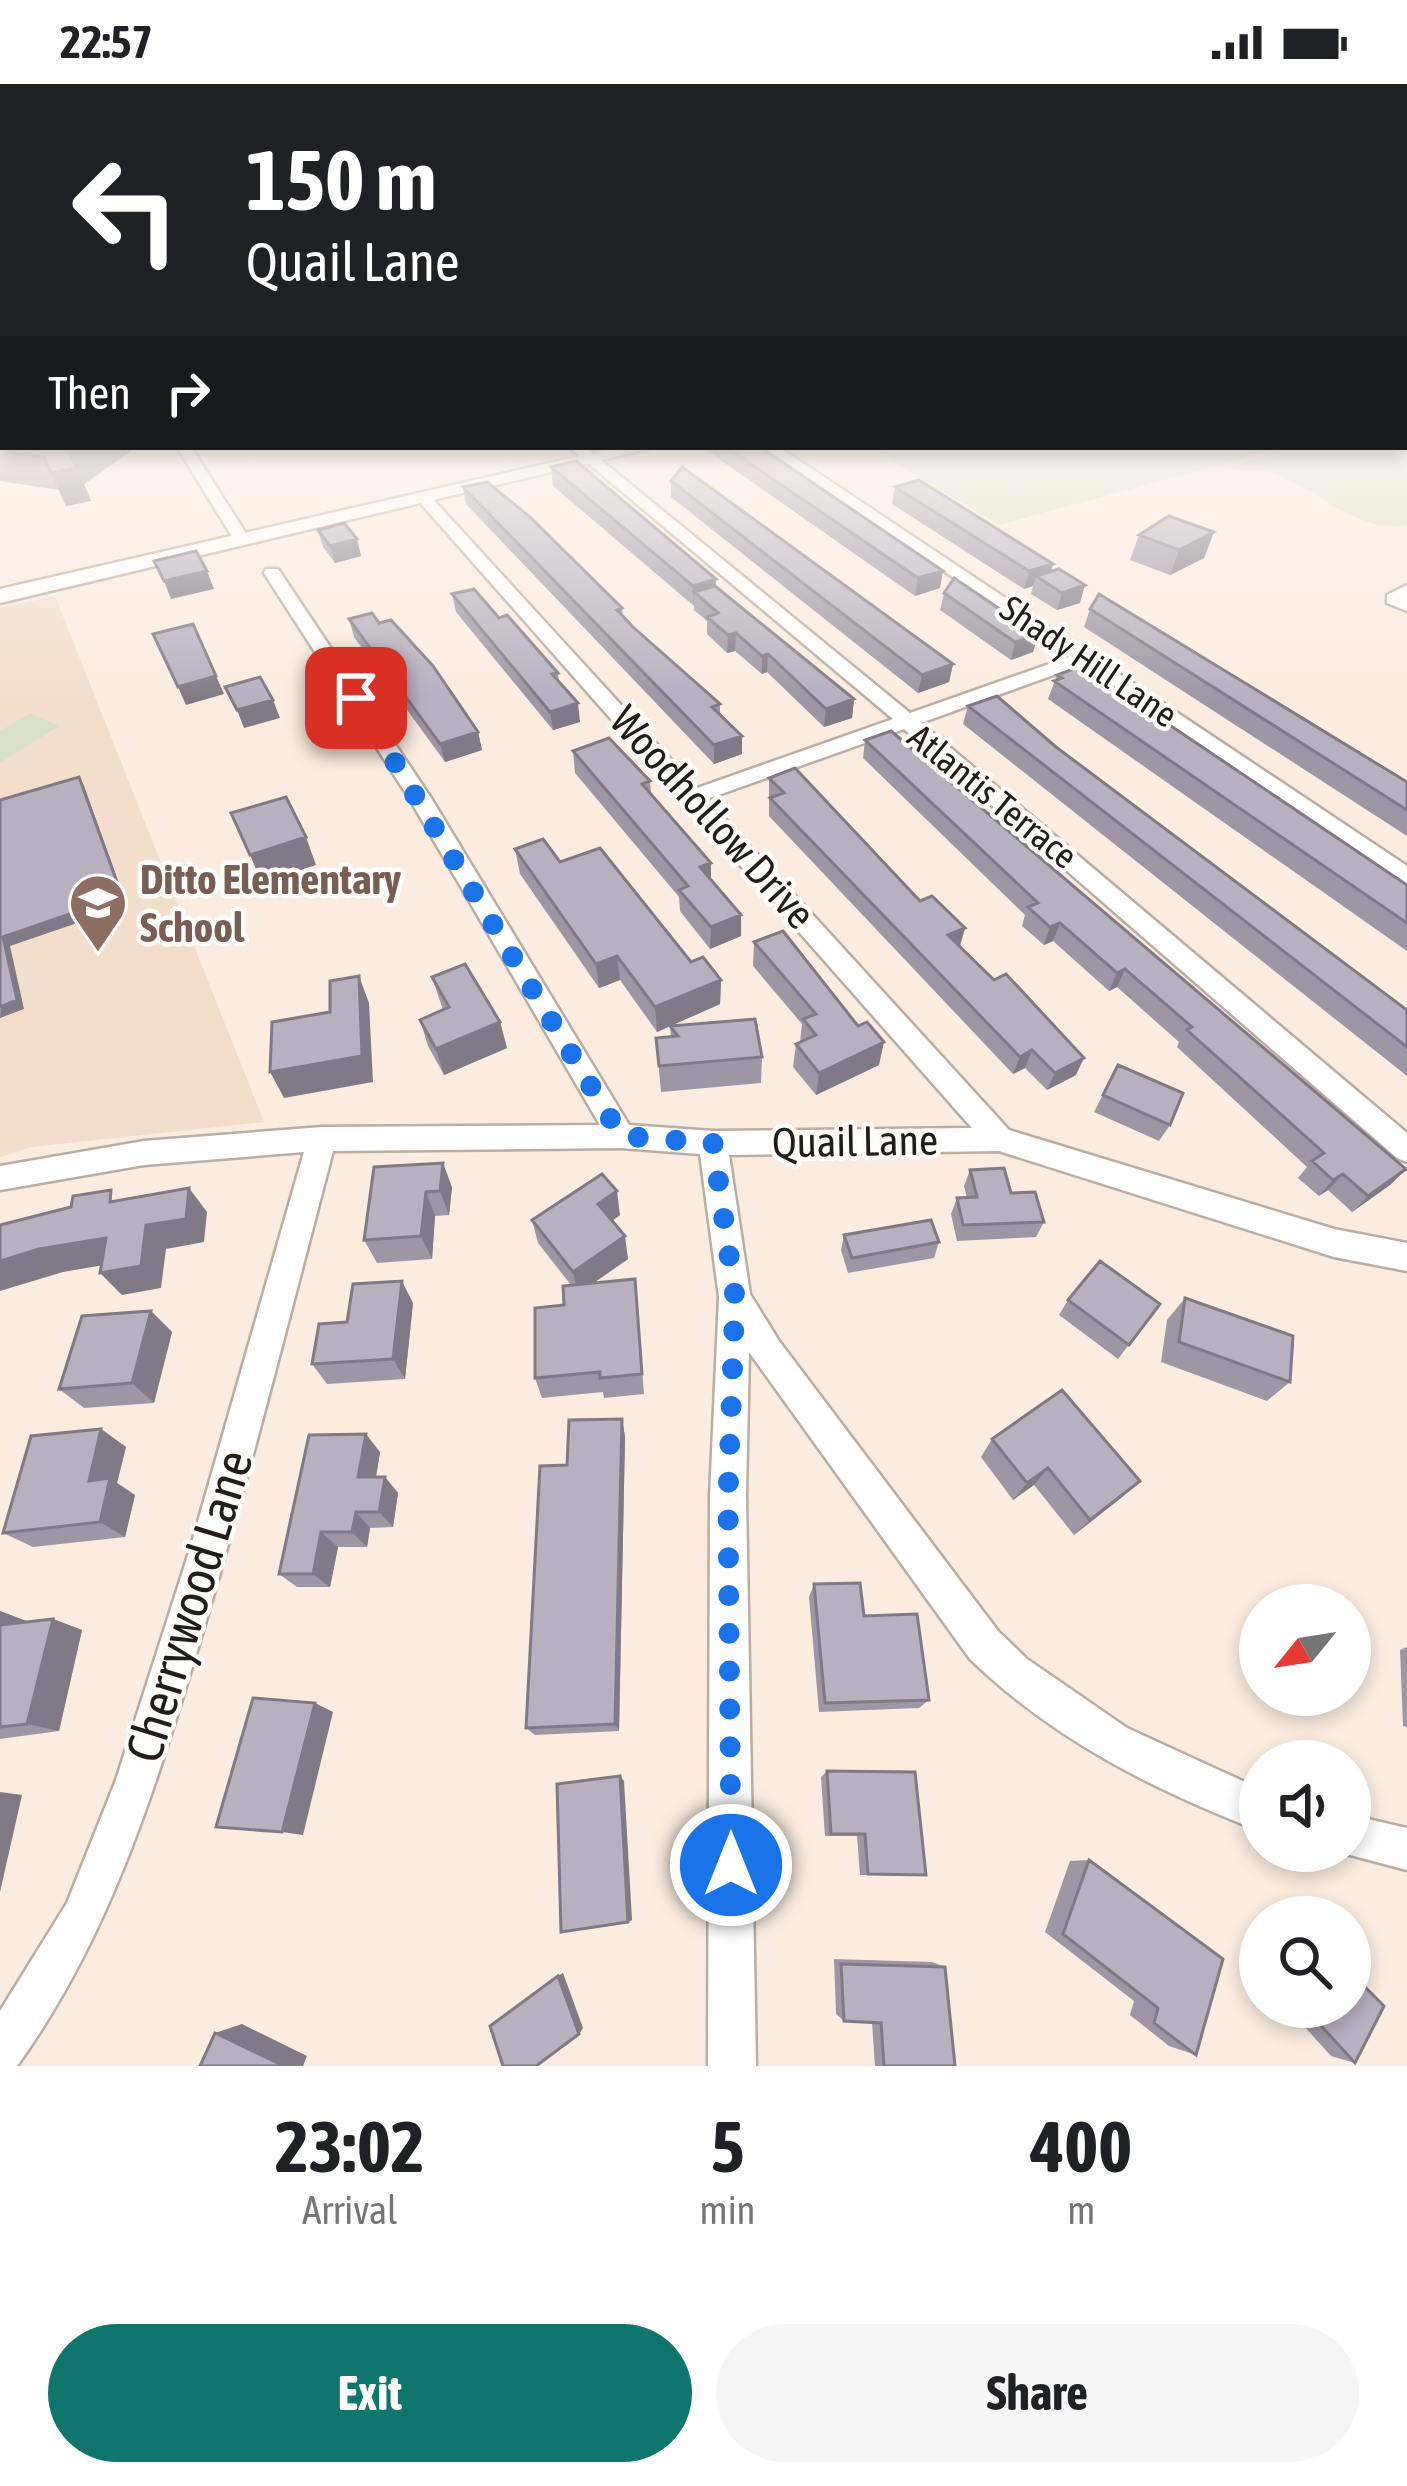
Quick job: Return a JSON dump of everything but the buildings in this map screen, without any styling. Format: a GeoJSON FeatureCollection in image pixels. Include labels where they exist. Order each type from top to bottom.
{"type":"FeatureCollection","features":[{"type":"Feature","properties":{"kind":"main road"},"geometry":{"type":"LineString","coordinates":[[0,596],[310,515]]}},
{"type":"Feature","properties":{"kind":"main road"},"geometry":{"type":"LineString","coordinates":[[0,579],[331,515]]}},
{"type":"Feature","properties":{"kind":"street"},"geometry":{"type":"LineString","coordinates":[[226,515],[237,533]]}},
{"type":"Feature","properties":{"kind":"street","name":"Woodhollow Drive"},"geometry":{"type":"LineString","coordinates":[[440,515],[999,1139]]}},
{"type":"Feature","properties":{"kind":"street","name":"Atlantis Terrace"},"geometry":{"type":"LineString","coordinates":[[659,515],[902,722],[984,784],[1407,1150]]}},
{"type":"Feature","properties":{"kind":"street","name":"Shady Hill Lane"},"geometry":{"type":"LineString","coordinates":[[872,515],[1407,877]]}},
{"type":"Feature","properties":{"kind":"street"},"geometry":{"type":"LineString","coordinates":[[272,573],[420,798],[621,1136]]}},
{"type":"Feature","properties":{"kind":"street"},"geometry":{"type":"LineString","coordinates":[[1407,590],[1394,599],[1407,606]]}},
{"type":"Feature","properties":{"kind":"street"},"geometry":{"type":"LineString","coordinates":[[693,797],[1084,658]]}},
{"type":"Feature","properties":{"kind":"street","name":"Quail Lane"},"geometry":{"type":"LineString","coordinates":[[0,1178],[144,1153],[322,1139],[621,1136],[713,1143],[999,1139],[1334,1243],[1407,1257]]}},
{"type":"Feature","properties":{"kind":"street","name":"Cherrywood Lane"},"geometry":{"type":"LineString","coordinates":[[0,2050],[88,1917],[112,1856],[196,1596],[322,1139]]}},
{"type":"Feature","properties":{"kind":"street"},"geometry":{"type":"LineString","coordinates":[[713,1143],[735,1297],[728,1496],[732,2066]]}},
{"type":"Feature","properties":{"kind":"street"},"geometry":{"type":"LineString","coordinates":[[735,1297],[767,1352],[984,1645],[1021,1684],[1188,1784],[1239,1802]]}},
{"type":"Feature","properties":{"kind":"street"},"geometry":{"type":"LineString","coordinates":[[1371,1841],[1407,1849]]}},
{"type":"Feature","properties":{"kind":"shaded area","name":"Ditto Elementary School"},"geometry":{"type":"Polygon","coordinates":[[[55,596],[264,1122],[32,1147],[0,1157],[0,608],[55,596]]]}},
{"type":"Feature","properties":{"kind":"green space"},"geometry":{"type":"Polygon","coordinates":[[[983,515],[1034,515],[999,525],[983,515]]]}},
{"type":"Feature","properties":{"kind":"green space"},"geometry":{"type":"Polygon","coordinates":[[[1407,515],[1407,526],[1388,526],[1354,517],[1407,515]]]}},
{"type":"Feature","properties":{"kind":"green space"},"geometry":{"type":"Polygon","coordinates":[[[30,713],[59,726],[0,763],[0,731],[30,713]]]}},
{"type":"Feature","properties":{"kind":"place","name":"Ditto Elementary School"},"geometry":{"type":"Point","coordinates":[98,954]}},
{"type":"Feature","properties":{"kind":"route"},"geometry":{"type":"LineString","coordinates":[[356,698],[434,819],[621,1136],[713,1143],[735,1297],[728,1496],[731,1865]]}}]}
